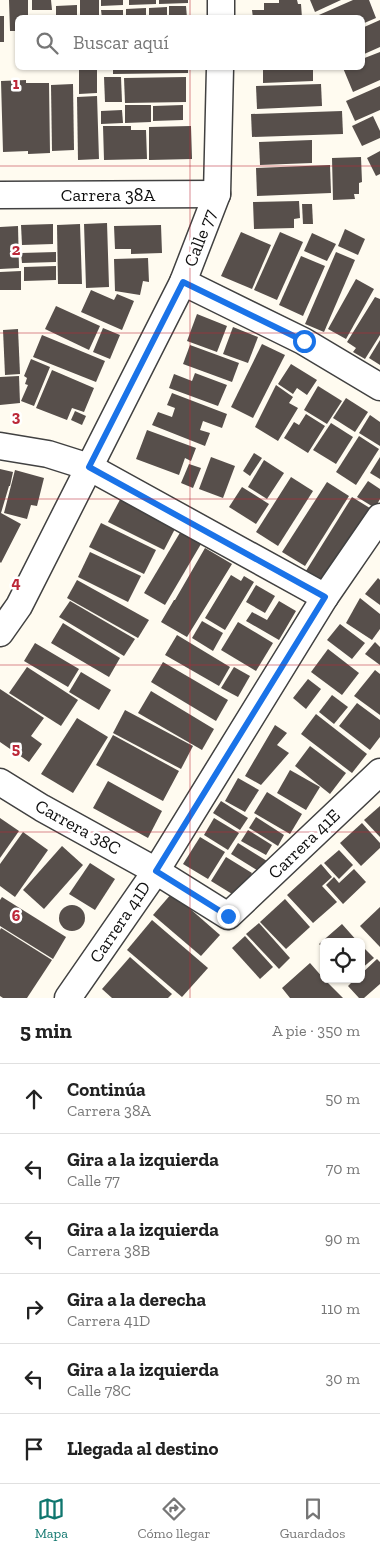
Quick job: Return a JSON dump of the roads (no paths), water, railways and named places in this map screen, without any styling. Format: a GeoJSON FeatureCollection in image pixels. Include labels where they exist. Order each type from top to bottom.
{"type":"FeatureCollection","features":[{"type":"Feature","properties":{"kind":"street"},"geometry":{"type":"LineString","coordinates":[[221,0],[221,15]]}},
{"type":"Feature","properties":{"kind":"street","name":"Calle 77"},"geometry":{"type":"LineString","coordinates":[[0,633],[19,606],[183,282],[217,194],[220,70]]}},
{"type":"Feature","properties":{"kind":"street","name":"Carrera 38A"},"geometry":{"type":"LineString","coordinates":[[0,195],[217,194]]}},
{"type":"Feature","properties":{"kind":"street"},"geometry":{"type":"LineString","coordinates":[[183,282],[304,341],[380,387]]}},
{"type":"Feature","properties":{"kind":"street"},"geometry":{"type":"LineString","coordinates":[[0,446],[48,454],[89,467],[325,597]]}},
{"type":"Feature","properties":{"kind":"street","name":"Carrera 41D"},"geometry":{"type":"LineString","coordinates":[[68,998],[156,871],[325,597],[380,517]]}},
{"type":"Feature","properties":{"kind":"street","name":"Carrera 41E"},"geometry":{"type":"LineString","coordinates":[[228,916],[380,772]]}},
{"type":"Feature","properties":{"kind":"street","name":"Carrera 38C"},"geometry":{"type":"LineString","coordinates":[[0,782],[42,808],[156,871],[228,916]]}}]}
